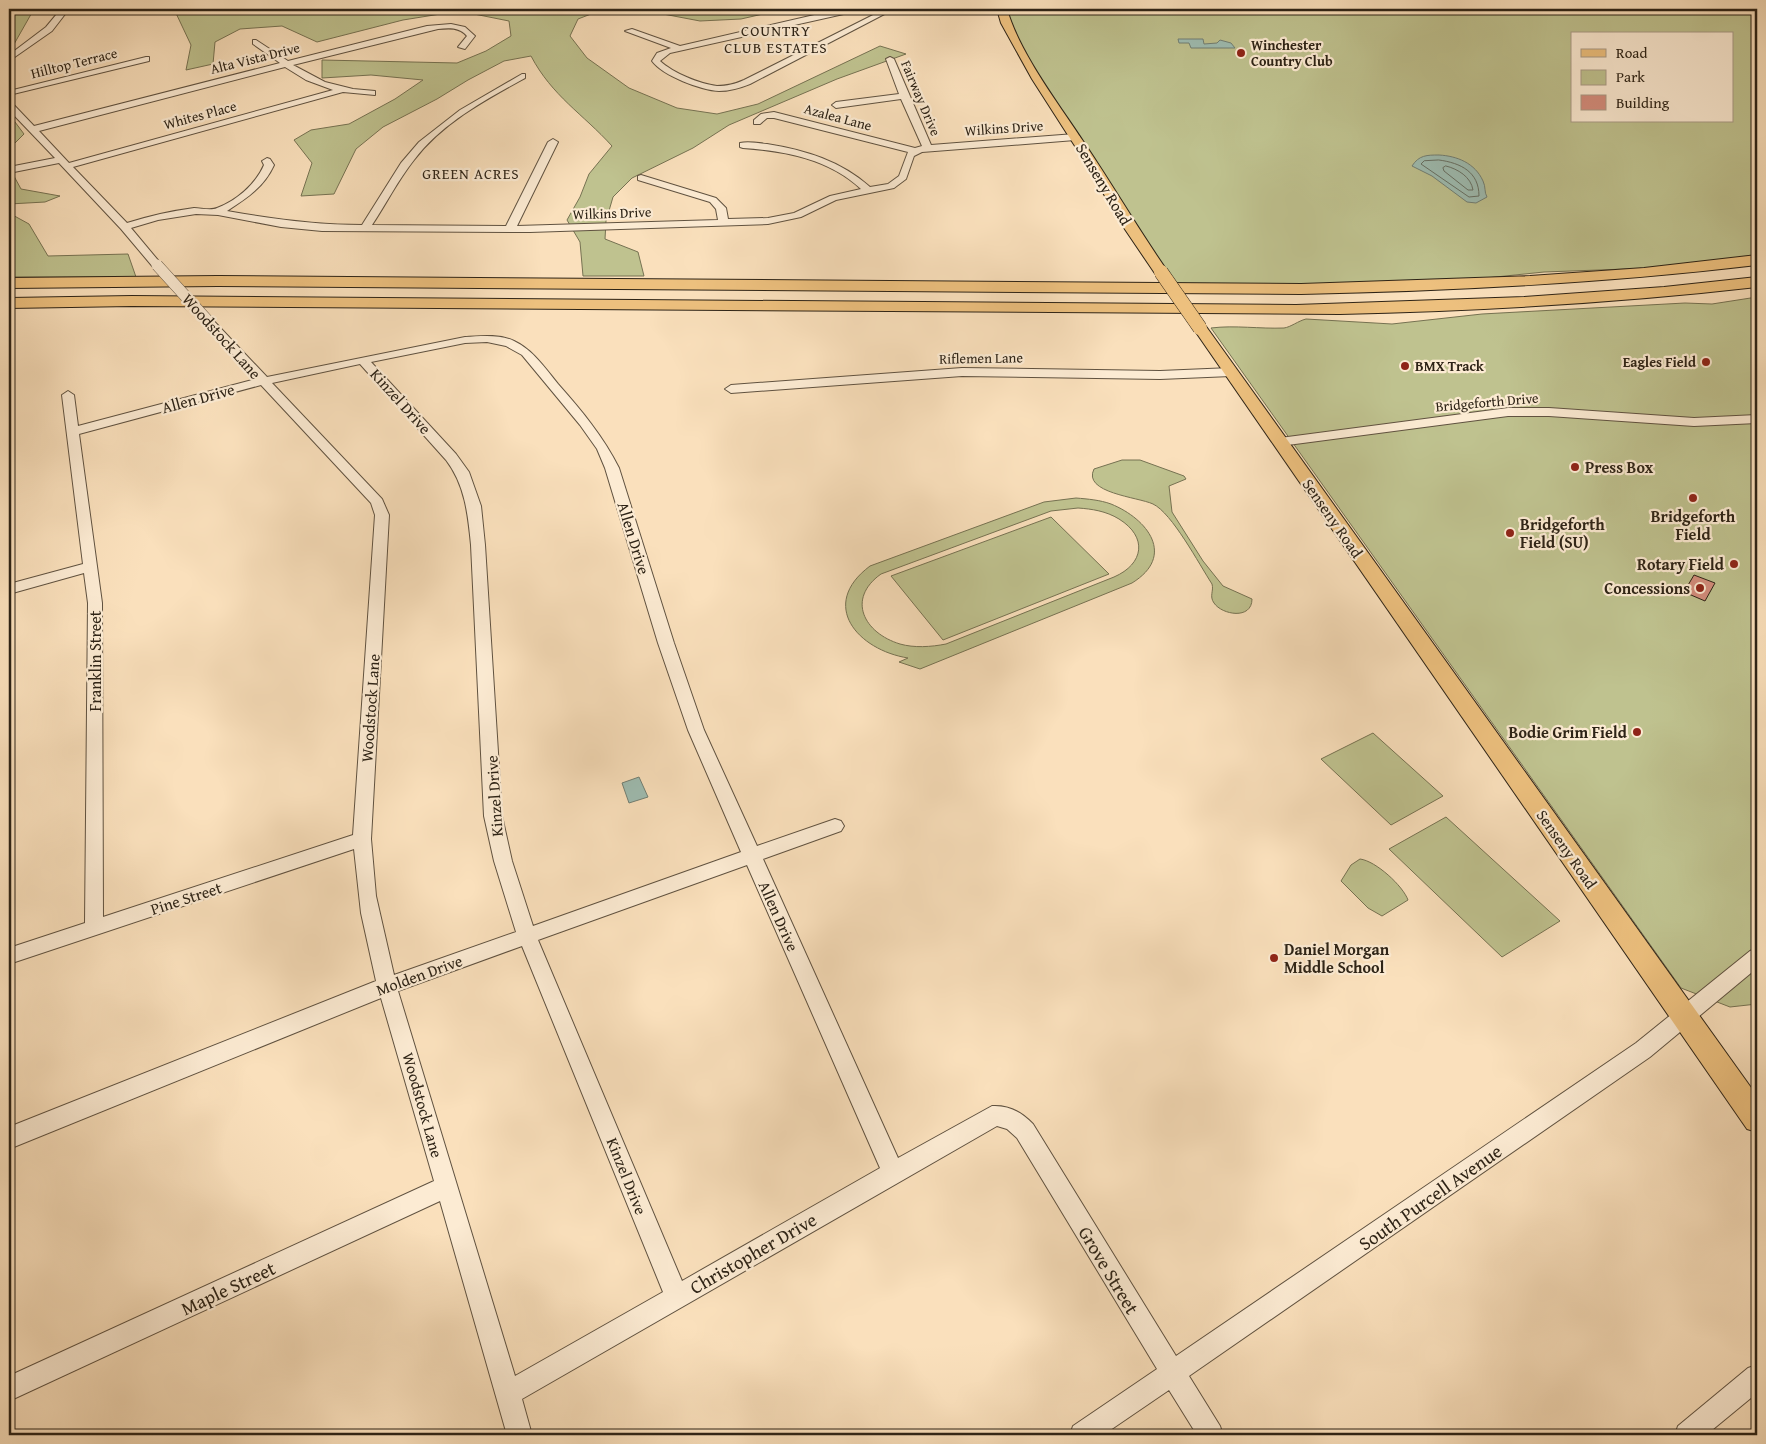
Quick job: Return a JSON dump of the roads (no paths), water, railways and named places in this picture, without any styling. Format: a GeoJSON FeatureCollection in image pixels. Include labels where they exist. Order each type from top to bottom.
{"type":"FeatureCollection","features":[{"type":"Feature","properties":{"kind":"highway"},"geometry":{"type":"LineString","coordinates":[[9,283],[227,282],[1301,289],[1548,280],[1664,271],[1757,260]]}},
{"type":"Feature","properties":{"kind":"highway"},"geometry":{"type":"LineString","coordinates":[[9,303],[141,301],[1035,307],[1166,310],[1350,309],[1550,301],[1757,282]]}},
{"type":"Feature","properties":{"kind":"main road","name":"Senseny Road"},"geometry":{"type":"LineString","coordinates":[[1002,9],[1006,22],[1033,72],[1123,216],[1161,272],[1757,1119]]}},
{"type":"Feature","properties":{"kind":"street"},"geometry":{"type":"LineString","coordinates":[[9,58],[49,29],[65,9]]}},
{"type":"Feature","properties":{"kind":"street"},"geometry":{"type":"LineString","coordinates":[[862,9],[823,14],[680,48],[660,56],[656,61],[657,64],[705,86],[733,87],[747,82],[890,9]]}},
{"type":"Feature","properties":{"kind":"street","name":"Alta Vista Drive"},"geometry":{"type":"LineString","coordinates":[[30,130],[434,27],[457,27],[467,31],[471,36],[462,47]]}},
{"type":"Feature","properties":{"kind":"street"},"geometry":{"type":"LineString","coordinates":[[629,31],[680,48]]}},
{"type":"Feature","properties":{"kind":"street"},"geometry":{"type":"LineString","coordinates":[[256,42],[285,64],[314,82],[341,90],[372,94]]}},
{"type":"Feature","properties":{"kind":"street","name":"Hilltop Terrace"},"geometry":{"type":"LineString","coordinates":[[9,92],[146,59]]}},
{"type":"Feature","properties":{"kind":"street","name":"Fairway Drive"},"geometry":{"type":"LineString","coordinates":[[890,59],[927,147]]}},
{"type":"Feature","properties":{"kind":"street"},"geometry":{"type":"LineString","coordinates":[[366,228],[411,158],[432,136],[463,112],[522,76]]}},
{"type":"Feature","properties":{"kind":"street","name":"Whites Place"},"geometry":{"type":"LineString","coordinates":[[9,170],[64,163],[341,90]]}},
{"type":"Feature","properties":{"kind":"street"},"geometry":{"type":"LineString","coordinates":[[836,105],[877,98],[904,96]]}},
{"type":"Feature","properties":{"kind":"street","name":"Woodstock Lane"},"geometry":{"type":"LineString","coordinates":[[9,105],[30,130],[125,227],[157,265],[372,497],[380,508],[382,514],[362,839],[368,910],[388,986],[520,1435]]}},
{"type":"Feature","properties":{"kind":"street","name":"Azalea Lane"},"geometry":{"type":"LineString","coordinates":[[757,122],[764,116],[774,115],[914,152]]}},
{"type":"Feature","properties":{"kind":"street","name":"Wilkins Drive"},"geometry":{"type":"LineString","coordinates":[[125,227],[179,212],[196,211],[218,212],[281,224],[366,228],[510,229],[768,221],[788,218],[833,198],[886,188],[900,180],[909,157],[914,152],[927,147],[1075,137]]}},
{"type":"Feature","properties":{"kind":"street"},"geometry":{"type":"LineString","coordinates":[[510,229],[553,142]]}},
{"type":"Feature","properties":{"kind":"street"},"geometry":{"type":"LineString","coordinates":[[743,145],[784,150],[827,163],[848,173],[869,192]]}},
{"type":"Feature","properties":{"kind":"street"},"geometry":{"type":"LineString","coordinates":[[218,212],[255,187],[267,172],[269,165],[267,161]]}},
{"type":"Feature","properties":{"kind":"street"},"geometry":{"type":"LineString","coordinates":[[641,178],[713,200],[721,208],[723,223]]}},
{"type":"Feature","properties":{"kind":"street","name":"Allen Drive"},"geometry":{"type":"LineString","coordinates":[[72,432],[263,381],[464,340],[487,339],[509,344],[526,353],[584,422],[603,449],[612,468],[666,643],[696,730],[892,1172]]}},
{"type":"Feature","properties":{"kind":"street","name":"Kinzel Drive"},"geometry":{"type":"LineString","coordinates":[[363,360],[451,457],[465,480],[474,506],[490,731],[493,816],[496,838],[527,936],[676,1298]]}},
{"type":"Feature","properties":{"kind":"street","name":"Riflemen Lane"},"geometry":{"type":"LineString","coordinates":[[731,389],[962,372],[1160,375],[1231,372]]}},
{"type":"Feature","properties":{"kind":"street","name":"Franklin Street"},"geometry":{"type":"LineString","coordinates":[[68,395],[88,567],[95,603],[94,928]]}},
{"type":"Feature","properties":{"kind":"street","name":"Bridgeforth Drive"},"geometry":{"type":"LineString","coordinates":[[1280,442],[1508,412],[1557,412],[1694,422],[1757,419]]}},
{"type":"Feature","properties":{"kind":"street"},"geometry":{"type":"LineString","coordinates":[[9,590],[88,567]]}},
{"type":"Feature","properties":{"kind":"street","name":"Molden Drive"},"geometry":{"type":"LineString","coordinates":[[9,1138],[388,986],[835,826]]}},
{"type":"Feature","properties":{"kind":"street","name":"Pine Street"},"geometry":{"type":"LineString","coordinates":[[9,956],[362,839]]}},
{"type":"Feature","properties":{"kind":"street","name":"South Purcell Avenue"},"geometry":{"type":"LineString","coordinates":[[1172,1373],[1643,1050],[1757,957]]}},
{"type":"Feature","properties":{"kind":"street","name":"Christopher Drive"},"geometry":{"type":"LineString","coordinates":[[508,1393],[892,1172],[992,1116],[998,1115]]}},
{"type":"Feature","properties":{"kind":"street","name":"Grove Street"},"geometry":{"type":"LineString","coordinates":[[998,1115],[1015,1121],[1025,1131],[1211,1435]]}},
{"type":"Feature","properties":{"kind":"street","name":"Maple Street"},"geometry":{"type":"LineString","coordinates":[[9,1389],[447,1186]]}},
{"type":"Feature","properties":{"kind":"street"},"geometry":{"type":"LineString","coordinates":[[1082,1435],[1172,1373]]}},
{"type":"Feature","properties":{"kind":"street"},"geometry":{"type":"LineString","coordinates":[[1687,1435],[1757,1377]]}},
{"type":"Feature","properties":{"kind":"water"},"geometry":{"type":"Polygon","coordinates":[[[1178,39],[1203,39],[1204,44],[1217,43],[1220,40],[1231,43],[1235,48],[1191,48],[1189,43],[1179,43],[1178,39]]]}},
{"type":"Feature","properties":{"kind":"water"},"geometry":{"type":"Polygon","coordinates":[[[1439,155],[1459,159],[1475,169],[1483,181],[1487,197],[1476,203],[1467,202],[1432,176],[1412,166],[1424,156],[1439,155]]]}},
{"type":"Feature","properties":{"kind":"water"},"geometry":{"type":"Polygon","coordinates":[[[639,777],[648,797],[629,803],[622,783],[639,777]]]}},
{"type":"Feature","properties":{"kind":"place","name":"Winchester Country Club"},"geometry":{"type":"Point","coordinates":[1241,53]}},
{"type":"Feature","properties":{"kind":"place","name":"Eagles Field"},"geometry":{"type":"Point","coordinates":[1706,362]}},
{"type":"Feature","properties":{"kind":"place","name":"BMX Track"},"geometry":{"type":"Point","coordinates":[1405,366]}},
{"type":"Feature","properties":{"kind":"place","name":"Press Box"},"geometry":{"type":"Point","coordinates":[1575,467]}},
{"type":"Feature","properties":{"kind":"place","name":"Bridgeforth Field"},"geometry":{"type":"Point","coordinates":[1693,498]}},
{"type":"Feature","properties":{"kind":"place","name":"Bridgeforth Field (SU)"},"geometry":{"type":"Point","coordinates":[1510,533]}},
{"type":"Feature","properties":{"kind":"place","name":"Rotary Field"},"geometry":{"type":"Point","coordinates":[1734,564]}},
{"type":"Feature","properties":{"kind":"place","name":"Concessions"},"geometry":{"type":"Point","coordinates":[1700,588]}},
{"type":"Feature","properties":{"kind":"place","name":"Bodie Grim Field"},"geometry":{"type":"Point","coordinates":[1637,732]}},
{"type":"Feature","properties":{"kind":"place","name":"Daniel Morgan Middle School"},"geometry":{"type":"Point","coordinates":[1274,958]}},
{"type":"Feature","properties":{"kind":"district","name":"COUNTRY CLUB ESTATES"},"geometry":{"type":"Point","coordinates":[776,40]}},
{"type":"Feature","properties":{"kind":"district","name":"GREEN ACRES"},"geometry":{"type":"Point","coordinates":[471,174]}}]}
